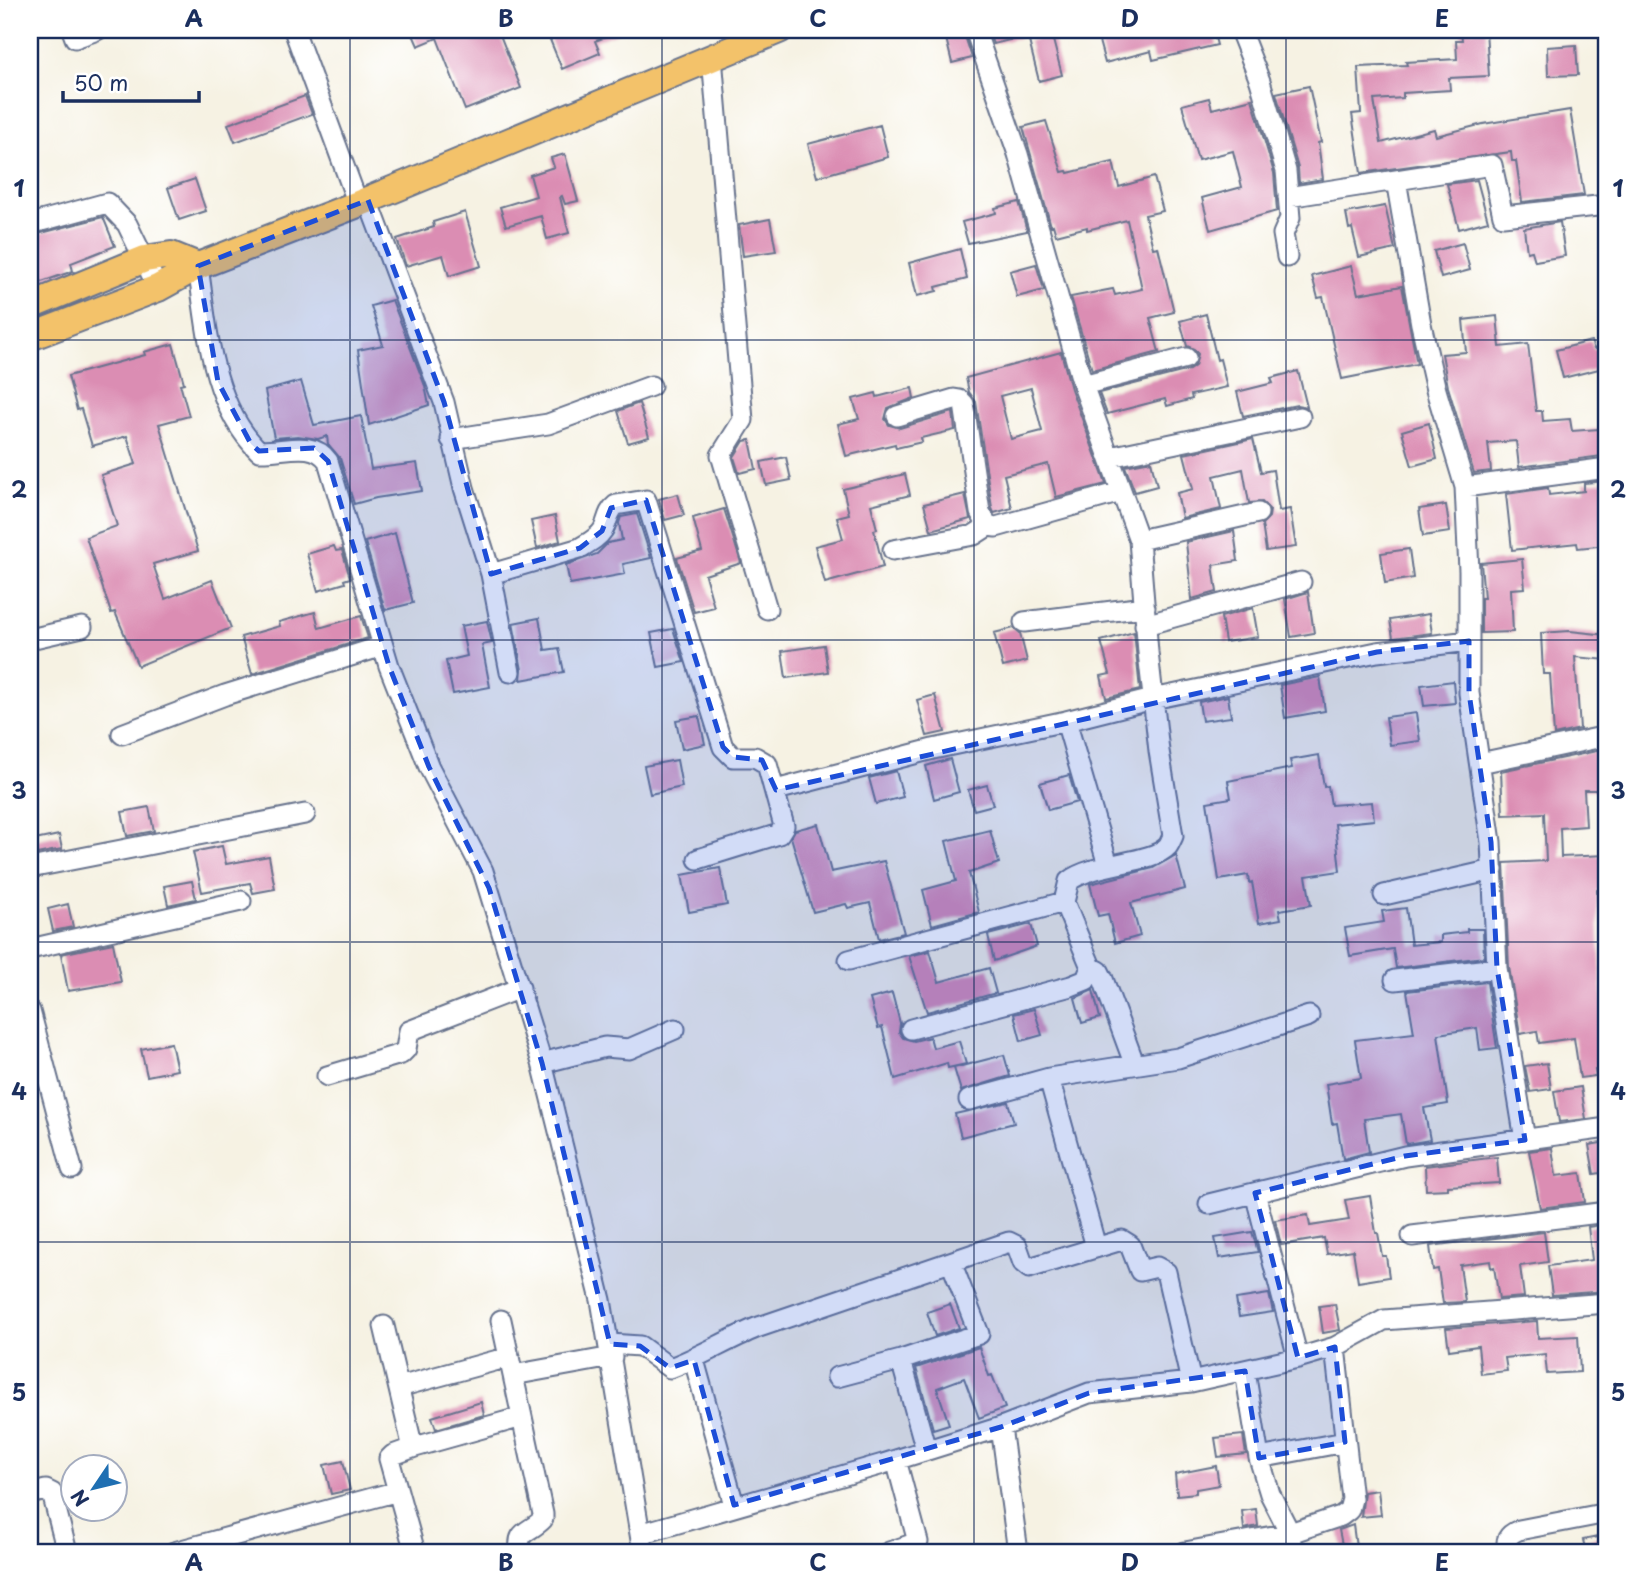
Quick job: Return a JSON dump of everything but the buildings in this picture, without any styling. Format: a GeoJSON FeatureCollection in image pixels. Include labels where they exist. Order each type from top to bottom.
{"type":"FeatureCollection","features":[{"type":"Feature","properties":{"kind":"highway"},"geometry":{"type":"LineString","coordinates":[[30,337],[158,288],[198,266],[363,202],[779,30]]}},
{"type":"Feature","properties":{"kind":"highway"},"geometry":{"type":"LineString","coordinates":[[30,306],[145,258],[171,255],[198,266]]}},
{"type":"Feature","properties":{"kind":"street"},"geometry":{"type":"LineString","coordinates":[[72,30],[75,38],[97,30]]}},
{"type":"Feature","properties":{"kind":"street"},"geometry":{"type":"LineString","coordinates":[[294,30],[444,402],[464,488],[491,574],[510,672]]}},
{"type":"Feature","properties":{"kind":"street"},"geometry":{"type":"LineString","coordinates":[[975,30],[1018,154],[1083,385],[1139,540],[1153,699],[1173,836],[1169,846],[1160,852],[1108,865],[1069,881],[1064,902],[1091,967],[1099,971],[1103,979],[1133,1063]]}},
{"type":"Feature","properties":{"kind":"street"},"geometry":{"type":"LineString","coordinates":[[1240,30],[1264,94],[1286,171],[1290,218],[1283,234],[1287,257]]}},
{"type":"Feature","properties":{"kind":"street"},"geometry":{"type":"LineString","coordinates":[[712,57],[743,420],[721,455],[767,609]]}},
{"type":"Feature","properties":{"kind":"street"},"geometry":{"type":"LineString","coordinates":[[1288,197],[1492,165],[1503,216],[1607,205]]}},
{"type":"Feature","properties":{"kind":"street"},"geometry":{"type":"LineString","coordinates":[[1396,180],[1421,324],[1436,390],[1465,487],[1469,693],[1493,870],[1497,968],[1525,1140]]}},
{"type":"Feature","properties":{"kind":"street"},"geometry":{"type":"LineString","coordinates":[[30,224],[107,203],[127,224],[158,288]]}},
{"type":"Feature","properties":{"kind":"street"},"geometry":{"type":"LineString","coordinates":[[198,266],[211,358],[218,382],[251,444],[258,451],[314,448],[323,453],[328,461],[383,646],[429,767],[483,871],[542,1063],[611,1350],[641,1543],[734,1505],[1001,1427],[1089,1393],[1191,1382],[1298,1358],[1335,1347],[1384,1320],[1607,1303]]}},
{"type":"Feature","properties":{"kind":"street"},"geometry":{"type":"LineString","coordinates":[[1083,385],[1186,358]]}},
{"type":"Feature","properties":{"kind":"street"},"geometry":{"type":"LineString","coordinates":[[451,439],[548,424],[651,386]]}},
{"type":"Feature","properties":{"kind":"street"},"geometry":{"type":"LineString","coordinates":[[897,416],[954,399],[964,404],[980,512],[988,526]]}},
{"type":"Feature","properties":{"kind":"street"},"geometry":{"type":"LineString","coordinates":[[1110,457],[1300,417]]}},
{"type":"Feature","properties":{"kind":"street"},"geometry":{"type":"LineString","coordinates":[[1465,487],[1607,468]]}},
{"type":"Feature","properties":{"kind":"street"},"geometry":{"type":"LineString","coordinates":[[893,550],[974,535],[988,526],[996,527],[1121,492]]}},
{"type":"Feature","properties":{"kind":"street"},"geometry":{"type":"LineString","coordinates":[[491,574],[580,548],[602,531],[611,508],[646,500],[723,747],[733,757],[762,760],[770,771],[784,826],[779,834],[698,859]]}},
{"type":"Feature","properties":{"kind":"street"},"geometry":{"type":"LineString","coordinates":[[1139,540],[1258,513]]}},
{"type":"Feature","properties":{"kind":"street"},"geometry":{"type":"LineString","coordinates":[[1024,622],[1145,616],[1301,582]]}},
{"type":"Feature","properties":{"kind":"street"},"geometry":{"type":"LineString","coordinates":[[30,639],[82,627]]}},
{"type":"Feature","properties":{"kind":"street"},"geometry":{"type":"LineString","coordinates":[[776,790],[981,738],[1066,721],[1153,699],[1377,653],[1469,641]]}},
{"type":"Feature","properties":{"kind":"street"},"geometry":{"type":"LineString","coordinates":[[122,734],[225,695],[383,646]]}},
{"type":"Feature","properties":{"kind":"street"},"geometry":{"type":"LineString","coordinates":[[1066,721],[1108,865]]}},
{"type":"Feature","properties":{"kind":"street"},"geometry":{"type":"LineString","coordinates":[[1480,763],[1607,736]]}},
{"type":"Feature","properties":{"kind":"street"},"geometry":{"type":"LineString","coordinates":[[30,868],[305,814]]}},
{"type":"Feature","properties":{"kind":"street"},"geometry":{"type":"LineString","coordinates":[[1384,895],[1493,870]]}},
{"type":"Feature","properties":{"kind":"street"},"geometry":{"type":"LineString","coordinates":[[30,949],[241,901]]}},
{"type":"Feature","properties":{"kind":"street"},"geometry":{"type":"LineString","coordinates":[[849,960],[1064,902]]}},
{"type":"Feature","properties":{"kind":"street"},"geometry":{"type":"LineString","coordinates":[[911,1029],[1079,984],[1086,980],[1091,967]]}},
{"type":"Feature","properties":{"kind":"street"},"geometry":{"type":"LineString","coordinates":[[1395,980],[1497,968]]}},
{"type":"Feature","properties":{"kind":"street"},"geometry":{"type":"LineString","coordinates":[[327,1076],[401,1054],[406,1049],[409,1031],[520,988]]}},
{"type":"Feature","properties":{"kind":"street"},"geometry":{"type":"LineString","coordinates":[[30,1011],[72,1169]]}},
{"type":"Feature","properties":{"kind":"street"},"geometry":{"type":"LineString","coordinates":[[969,1101],[1049,1078],[1178,1058],[1309,1016]]}},
{"type":"Feature","properties":{"kind":"street"},"geometry":{"type":"LineString","coordinates":[[542,1063],[605,1047],[629,1049],[675,1029]]}},
{"type":"Feature","properties":{"kind":"street"},"geometry":{"type":"LineString","coordinates":[[1049,1078],[1096,1247]]}},
{"type":"Feature","properties":{"kind":"street"},"geometry":{"type":"LineString","coordinates":[[1209,1204],[1405,1156],[1607,1128]]}},
{"type":"Feature","properties":{"kind":"street"},"geometry":{"type":"LineString","coordinates":[[1255,1193],[1298,1358]]}},
{"type":"Feature","properties":{"kind":"street"},"geometry":{"type":"LineString","coordinates":[[1412,1236],[1607,1212]]}},
{"type":"Feature","properties":{"kind":"street"},"geometry":{"type":"LineString","coordinates":[[398,1387],[640,1346],[670,1368],[694,1360],[732,1338],[757,1328],[1009,1242],[1017,1246],[1023,1263],[1029,1268],[1096,1247],[1126,1241],[1140,1271],[1157,1267],[1166,1272],[1191,1382]]}},
{"type":"Feature","properties":{"kind":"street"},"geometry":{"type":"LineString","coordinates":[[837,1377],[901,1360],[979,1334],[951,1262]]}},
{"type":"Feature","properties":{"kind":"street"},"geometry":{"type":"LineString","coordinates":[[501,1320],[543,1514],[543,1519],[520,1537],[518,1541],[521,1552]]}},
{"type":"Feature","properties":{"kind":"street"},"geometry":{"type":"LineString","coordinates":[[384,1326],[411,1440],[415,1447]]}},
{"type":"Feature","properties":{"kind":"street"},"geometry":{"type":"LineString","coordinates":[[1185,1552],[1291,1543],[1349,1510],[1352,1499],[1335,1347]]}},
{"type":"Feature","properties":{"kind":"street"},"geometry":{"type":"LineString","coordinates":[[694,1360],[734,1505]]}},
{"type":"Feature","properties":{"kind":"street"},"geometry":{"type":"LineString","coordinates":[[901,1360],[926,1450]]}},
{"type":"Feature","properties":{"kind":"street"},"geometry":{"type":"LineString","coordinates":[[1245,1371],[1259,1458],[1270,1494],[1291,1543]]}},
{"type":"Feature","properties":{"kind":"street"},"geometry":{"type":"LineString","coordinates":[[415,1552],[389,1459],[415,1447],[522,1417]]}},
{"type":"Feature","properties":{"kind":"street"},"geometry":{"type":"LineString","coordinates":[[1001,1427],[1018,1552]]}},
{"type":"Feature","properties":{"kind":"street"},"geometry":{"type":"LineString","coordinates":[[1259,1458],[1345,1442]]}},
{"type":"Feature","properties":{"kind":"street"},"geometry":{"type":"LineString","coordinates":[[889,1552],[918,1542],[895,1460]]}},
{"type":"Feature","properties":{"kind":"street"},"geometry":{"type":"LineString","coordinates":[[30,1493],[46,1490],[52,1493],[66,1552]]}},
{"type":"Feature","properties":{"kind":"street"},"geometry":{"type":"LineString","coordinates":[[174,1552],[398,1491]]}},
{"type":"Feature","properties":{"kind":"street"},"geometry":{"type":"LineString","coordinates":[[1508,1552],[1507,1537],[1519,1530],[1607,1513]]}},
{"type":"Feature","properties":{"kind":"highlighted area"},"geometry":{"type":"Polygon","coordinates":[[[368,200],[444,402],[491,574],[580,548],[602,531],[611,508],[646,500],[723,747],[733,757],[762,760],[776,790],[1377,652],[1469,641],[1469,693],[1491,842],[1497,968],[1525,1140],[1405,1156],[1255,1193],[1298,1358],[1335,1347],[1345,1442],[1259,1458],[1245,1371],[1089,1393],[1001,1427],[734,1505],[694,1360],[670,1368],[640,1346],[610,1344],[542,1063],[489,888],[429,767],[389,666],[328,461],[314,448],[259,451],[251,444],[218,382],[198,266],[368,200]]]}}]}
